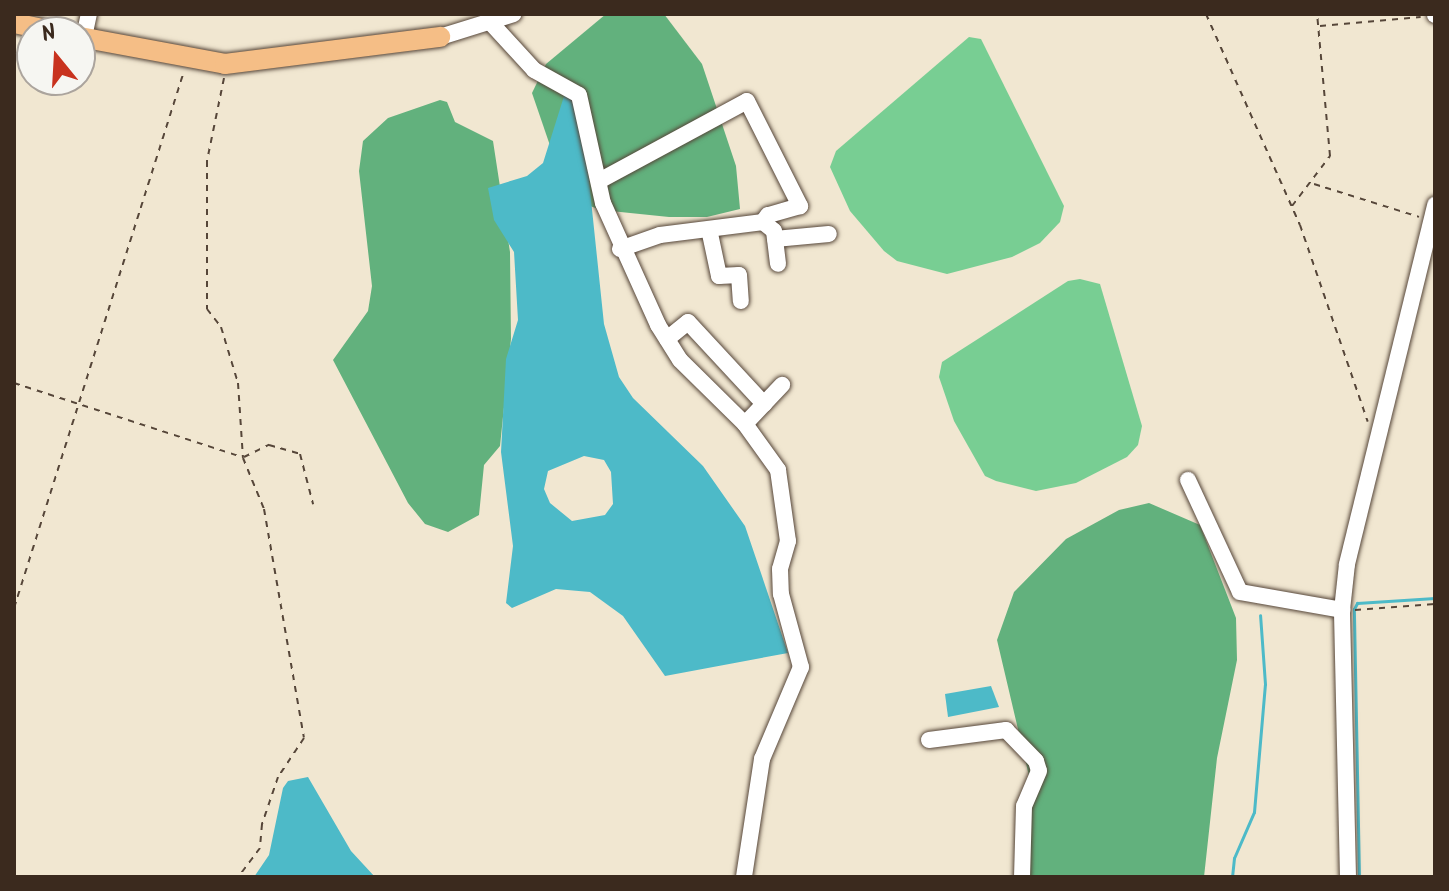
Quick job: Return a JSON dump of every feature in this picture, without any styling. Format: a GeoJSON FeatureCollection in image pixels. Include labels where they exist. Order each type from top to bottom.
{"type":"FeatureCollection","features":[{"type":"Feature","properties":{"kind":"main road"},"geometry":{"type":"LineString","coordinates":[[96,40],[225,64],[440,37]]}},
{"type":"Feature","properties":{"kind":"street"},"geometry":{"type":"LineString","coordinates":[[440,37],[514,14]]}},
{"type":"Feature","properties":{"kind":"street"},"geometry":{"type":"LineString","coordinates":[[492,19],[534,70],[579,95],[599,181],[620,249],[667,339],[680,360],[745,424],[778,470],[788,541],[780,569],[781,594],[801,667],[762,759],[744,877]]}},
{"type":"Feature","properties":{"kind":"street"},"geometry":{"type":"LineString","coordinates":[[599,181],[747,101],[800,206],[768,215],[763,222]]}},
{"type":"Feature","properties":{"kind":"street"},"geometry":{"type":"LineString","coordinates":[[1348,877],[1342,610],[1375,442],[1433,213]]}},
{"type":"Feature","properties":{"kind":"street"},"geometry":{"type":"LineString","coordinates":[[620,249],[660,235],[763,222],[774,231],[778,264]]}},
{"type":"Feature","properties":{"kind":"street"},"geometry":{"type":"LineString","coordinates":[[709,229],[719,276],[739,275],[741,301]]}},
{"type":"Feature","properties":{"kind":"street"},"geometry":{"type":"LineString","coordinates":[[775,239],[829,234]]}},
{"type":"Feature","properties":{"kind":"street"},"geometry":{"type":"LineString","coordinates":[[667,339],[688,322],[764,404]]}},
{"type":"Feature","properties":{"kind":"street"},"geometry":{"type":"LineString","coordinates":[[745,424],[782,385]]}},
{"type":"Feature","properties":{"kind":"street"},"geometry":{"type":"LineString","coordinates":[[1188,480],[1240,592],[1342,610]]}},
{"type":"Feature","properties":{"kind":"street"},"geometry":{"type":"LineString","coordinates":[[929,740],[1006,730],[1036,761],[1039,771],[1024,806],[1022,877]]}},
{"type":"Feature","properties":{"kind":"path"},"geometry":{"type":"LineString","coordinates":[[1206,14],[1292,206],[1375,442]]}},
{"type":"Feature","properties":{"kind":"path"},"geometry":{"type":"LineString","coordinates":[[1292,206],[1313,183],[1330,156],[1317,14]]}},
{"type":"Feature","properties":{"kind":"path"},"geometry":{"type":"LineString","coordinates":[[1318,26],[1432,15]]}},
{"type":"Feature","properties":{"kind":"path"},"geometry":{"type":"LineString","coordinates":[[14,608],[187,59]]}},
{"type":"Feature","properties":{"kind":"path"},"geometry":{"type":"LineString","coordinates":[[225,64],[222,103],[207,161],[207,309],[221,327],[238,383],[243,458],[264,509],[304,738],[278,777],[262,824],[260,848],[238,877]]}},
{"type":"Feature","properties":{"kind":"path"},"geometry":{"type":"LineString","coordinates":[[1313,183],[1433,213]]}},
{"type":"Feature","properties":{"kind":"path"},"geometry":{"type":"LineString","coordinates":[[14,383],[243,458],[269,445],[300,454],[313,504]]}},
{"type":"Feature","properties":{"kind":"path"},"geometry":{"type":"LineString","coordinates":[[1342,610],[1435,604]]}},
{"type":"Feature","properties":{"kind":"green space"},"geometry":{"type":"Polygon","coordinates":[[[606,14],[664,14],[702,64],[736,166],[740,209],[707,217],[669,217],[601,210],[568,198],[532,93],[546,64],[606,14]]]}},
{"type":"Feature","properties":{"kind":"green space"},"geometry":{"type":"Polygon","coordinates":[[[969,37],[981,39],[1064,206],[1060,222],[1040,243],[1012,257],[947,274],[897,261],[884,251],[850,211],[830,167],[836,151],[969,37]]]}},
{"type":"Feature","properties":{"kind":"green space"},"geometry":{"type":"Polygon","coordinates":[[[440,100],[447,102],[455,122],[493,141],[510,252],[511,339],[500,446],[484,465],[479,515],[448,532],[425,524],[408,503],[333,360],[368,311],[372,286],[359,171],[363,141],[388,118],[440,100]]]}},
{"type":"Feature","properties":{"kind":"green space"},"geometry":{"type":"Polygon","coordinates":[[[1080,279],[1100,284],[1142,426],[1138,445],[1127,457],[1076,483],[1036,491],[996,481],[985,476],[954,421],[939,377],[942,362],[1068,281],[1080,279]]]}},
{"type":"Feature","properties":{"kind":"green space"},"geometry":{"type":"Polygon","coordinates":[[[1149,503],[1200,525],[1236,618],[1237,660],[1217,758],[1204,877],[1023,877],[1033,793],[997,640],[1014,592],[1066,539],[1119,510],[1149,503]]]}},
{"type":"Feature","properties":{"kind":"water"},"geometry":{"type":"Polygon","coordinates":[[[565,93],[573,97],[588,171],[604,324],[619,377],[633,398],[703,466],[745,526],[788,653],[665,676],[623,616],[590,592],[556,589],[512,608],[506,603],[513,546],[501,452],[506,359],[518,320],[514,252],[494,220],[488,188],[527,176],[543,163],[565,93]],[[584,456],[548,471],[544,489],[550,503],[572,521],[605,515],[613,504],[611,472],[604,460],[584,456]]]}},
{"type":"Feature","properties":{"kind":"water"},"geometry":{"type":"Polygon","coordinates":[[[991,686],[999,707],[948,717],[945,694],[991,686]]]}},
{"type":"Feature","properties":{"kind":"water"},"geometry":{"type":"Polygon","coordinates":[[[308,777],[351,851],[375,877],[254,877],[269,855],[283,788],[288,781],[308,777]]]}},
{"type":"Feature","properties":{"kind":"waterway"},"geometry":{"type":"LineString","coordinates":[[1359,877],[1354,609],[1357,603],[1435,598]]}},
{"type":"Feature","properties":{"kind":"waterway"},"geometry":{"type":"LineString","coordinates":[[1232,877],[1234,858],[1254,812],[1265,684],[1260,615]]}}]}
